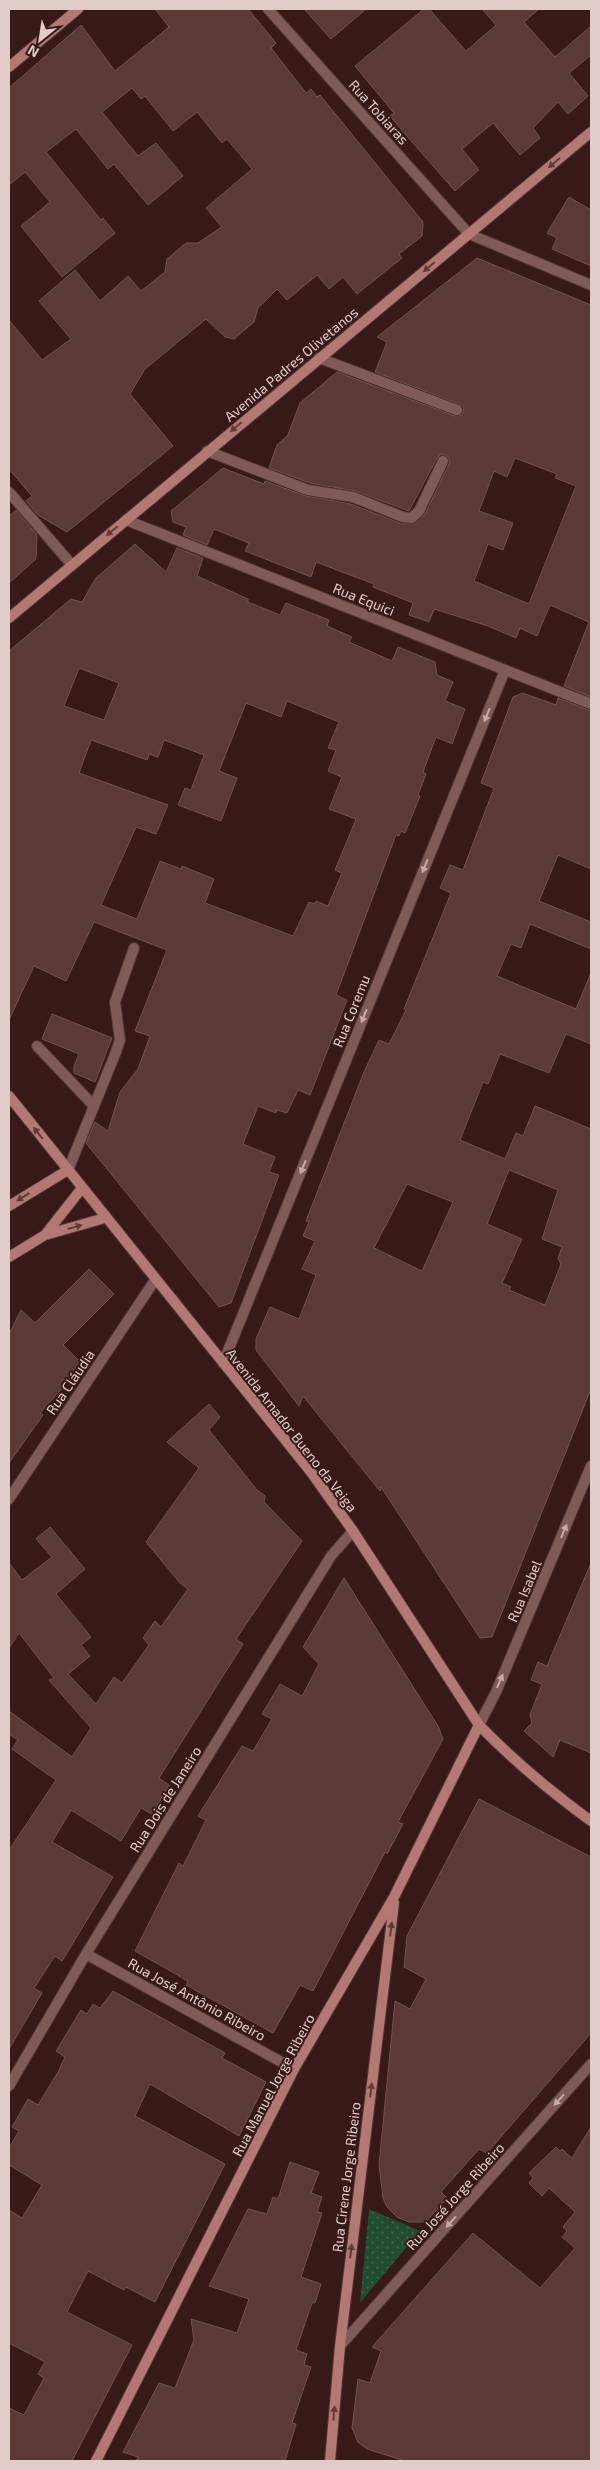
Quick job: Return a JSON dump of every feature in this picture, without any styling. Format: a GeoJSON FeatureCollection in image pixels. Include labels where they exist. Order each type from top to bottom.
{"type":"FeatureCollection","features":[{"type":"Feature","properties":{"kind":"street"},"geometry":{"type":"LineString","coordinates":[[9,67],[78,9]]}},
{"type":"Feature","properties":{"kind":"street","name":"Rua Tobiaras"},"geometry":{"type":"LineString","coordinates":[[268,9],[469,234]]}},
{"type":"Feature","properties":{"kind":"street","name":"Avenida Padres Olivetanos"},"geometry":{"type":"LineString","coordinates":[[9,618],[591,132]]}},
{"type":"Feature","properties":{"kind":"street"},"geometry":{"type":"LineString","coordinates":[[469,234],[591,284]]}},
{"type":"Feature","properties":{"kind":"street"},"geometry":{"type":"LineString","coordinates":[[319,358],[457,410]]}},
{"type":"Feature","properties":{"kind":"street"},"geometry":{"type":"LineString","coordinates":[[208,451],[308,490],[353,496],[403,517],[412,518],[419,510],[443,461]]}},
{"type":"Feature","properties":{"kind":"street"},"geometry":{"type":"LineString","coordinates":[[9,492],[72,565]]}},
{"type":"Feature","properties":{"kind":"street","name":"Rua Equici"},"geometry":{"type":"LineString","coordinates":[[126,520],[591,704]]}},
{"type":"Feature","properties":{"kind":"street","name":"Rua Coremu"},"geometry":{"type":"LineString","coordinates":[[223,1363],[505,670]]}},
{"type":"Feature","properties":{"kind":"street"},"geometry":{"type":"LineString","coordinates":[[9,1206],[68,1170],[120,1040],[116,1002],[134,948]]}},
{"type":"Feature","properties":{"kind":"street"},"geometry":{"type":"LineString","coordinates":[[37,1046],[94,1106]]}},
{"type":"Feature","properties":{"kind":"street","name":"Avenida Amador Bueno da Veiga"},"geometry":{"type":"LineString","coordinates":[[9,1096],[105,1218],[311,1472],[352,1530],[480,1725],[503,1750],[551,1792],[591,1821]]}},
{"type":"Feature","properties":{"kind":"street"},"geometry":{"type":"LineString","coordinates":[[44,1235],[82,1188]]}},
{"type":"Feature","properties":{"kind":"street"},"geometry":{"type":"LineString","coordinates":[[9,1257],[44,1235],[105,1218]]}},
{"type":"Feature","properties":{"kind":"street","name":"Rua Cláudia"},"geometry":{"type":"LineString","coordinates":[[9,1500],[155,1280]]}},
{"type":"Feature","properties":{"kind":"street","name":"Rua Isabel"},"geometry":{"type":"LineString","coordinates":[[480,1725],[496,1692],[591,1466]]}},
{"type":"Feature","properties":{"kind":"street","name":"Rua Dois de Janeiro"},"geometry":{"type":"LineString","coordinates":[[9,2086],[86,1954],[331,1556],[352,1530]]}},
{"type":"Feature","properties":{"kind":"street","name":"Rua Manuel Jorge Ribeiro"},"geometry":{"type":"LineString","coordinates":[[96,2461],[294,2069],[394,1897],[480,1725]]}},
{"type":"Feature","properties":{"kind":"street","name":"Rua Cirene Jorge Ribeiro"},"geometry":{"type":"LineString","coordinates":[[330,2461],[340,2346],[394,1897]]}},
{"type":"Feature","properties":{"kind":"street","name":"Rua José Antônio Ribeiro"},"geometry":{"type":"LineString","coordinates":[[86,1954],[294,2069]]}},
{"type":"Feature","properties":{"kind":"street","name":"Rua José Jorge Ribeiro"},"geometry":{"type":"LineString","coordinates":[[340,2346],[591,2064]]}},
{"type":"Feature","properties":{"kind":"green space"},"geometry":{"type":"Polygon","coordinates":[[[369,2210],[420,2231],[360,2303],[369,2210]]]}},
{"type":"Feature","properties":{"kind":"building"},"geometry":{"type":"Polygon","coordinates":[[[155,9],[248,9],[276,43],[271,48],[306,93],[311,89],[317,97],[320,95],[423,222],[422,236],[399,254],[402,258],[357,294],[343,277],[329,289],[317,275],[287,300],[277,289],[258,308],[254,322],[234,339],[225,337],[206,319],[145,369],[130,394],[173,446],[67,532],[38,515],[26,501],[32,496],[9,469],[9,320],[42,360],[71,339],[39,301],[75,270],[100,301],[128,276],[141,291],[165,272],[167,259],[186,243],[198,243],[222,227],[206,208],[252,169],[227,139],[222,143],[197,112],[173,131],[145,96],[141,99],[132,88],[102,112],[138,156],[156,143],[183,176],[148,205],[114,164],[108,169],[76,129],[46,152],[101,220],[103,218],[115,233],[62,277],[21,226],[50,202],[25,172],[9,185],[9,88],[81,25],[115,71],[169,27],[155,9]]]}},
{"type":"Feature","properties":{"kind":"building"},"geometry":{"type":"Polygon","coordinates":[[[304,9],[366,9],[331,39],[304,9]]]}},
{"type":"Feature","properties":{"kind":"building"},"geometry":{"type":"Polygon","coordinates":[[[424,9],[429,9],[466,51],[496,25],[482,9],[539,9],[524,22],[555,57],[591,26],[591,55],[569,73],[588,96],[568,114],[558,102],[533,128],[540,138],[520,155],[493,123],[462,149],[479,170],[455,191],[390,116],[394,113],[355,66],[424,9]]]}},
{"type":"Feature","properties":{"kind":"building"},"geometry":{"type":"Polygon","coordinates":[[[569,197],[591,210],[591,266],[552,249],[557,238],[547,233],[569,197]]]}},
{"type":"Feature","properties":{"kind":"building"},"geometry":{"type":"Polygon","coordinates":[[[477,258],[591,305],[591,697],[564,686],[589,622],[550,605],[537,636],[520,628],[516,638],[488,626],[434,609],[429,622],[409,615],[413,603],[373,587],[374,584],[316,562],[311,577],[245,551],[249,543],[214,529],[207,545],[183,535],[186,527],[173,522],[171,511],[223,468],[264,484],[265,481],[306,496],[351,504],[402,524],[417,523],[425,514],[449,464],[449,458],[446,455],[440,455],[437,458],[409,511],[355,491],[310,483],[269,468],[277,445],[288,435],[300,403],[337,372],[455,416],[462,415],[464,408],[459,404],[375,372],[387,342],[377,337],[477,258]],[[515,458],[507,477],[494,471],[479,511],[513,523],[503,550],[488,544],[474,581],[529,604],[576,486],[555,478],[557,474],[515,458]]]}},
{"type":"Feature","properties":{"kind":"building"},"geometry":{"type":"Polygon","coordinates":[[[16,510],[37,535],[36,559],[9,583],[9,516],[16,510]]]}},
{"type":"Feature","properties":{"kind":"building"},"geometry":{"type":"Polygon","coordinates":[[[135,544],[166,572],[177,548],[203,558],[197,576],[248,599],[248,602],[280,615],[286,603],[329,620],[327,626],[352,637],[349,642],[392,661],[398,647],[435,662],[437,675],[453,682],[445,701],[465,709],[452,744],[436,737],[423,772],[426,774],[418,795],[420,796],[405,833],[401,831],[399,836],[396,835],[336,995],[347,1000],[310,1095],[298,1090],[287,1113],[277,1110],[276,1113],[258,1106],[243,1144],[275,1157],[269,1172],[279,1175],[231,1303],[219,1307],[86,1143],[95,1122],[108,1131],[120,1092],[138,1069],[150,1036],[135,1031],[167,950],[94,922],[66,981],[34,966],[9,1020],[9,651],[71,599],[82,602],[96,578],[135,544]],[[79,668],[64,706],[104,720],[119,683],[79,668]],[[287,701],[281,717],[246,703],[219,771],[237,778],[221,821],[178,805],[185,788],[191,790],[204,755],[164,740],[158,757],[149,754],[147,760],[91,740],[79,773],[168,805],[156,834],[136,827],[101,905],[137,919],[160,861],[181,869],[182,866],[214,879],[205,903],[293,936],[309,902],[314,904],[316,901],[328,906],[342,873],[335,870],[356,819],[329,809],[342,777],[328,771],[336,750],[328,748],[339,722],[287,701]]]}},
{"type":"Feature","properties":{"kind":"building"},"geometry":{"type":"Polygon","coordinates":[[[523,693],[556,705],[558,698],[591,711],[591,869],[558,855],[539,901],[591,922],[591,949],[530,924],[521,948],[511,944],[497,976],[576,1009],[591,973],[591,1044],[566,1034],[549,1073],[500,1054],[488,1084],[483,1082],[460,1140],[505,1159],[516,1133],[523,1136],[535,1106],[591,1129],[591,1389],[492,1637],[480,1638],[381,1487],[380,1491],[303,1396],[299,1406],[256,1350],[256,1339],[270,1307],[299,1319],[316,1275],[302,1269],[315,1241],[303,1236],[309,1222],[306,1221],[364,1072],[379,1040],[389,1044],[406,1010],[404,1009],[451,893],[440,888],[450,865],[463,870],[494,788],[481,783],[513,697],[523,693]],[[509,1170],[487,1224],[522,1239],[502,1283],[511,1287],[509,1290],[545,1305],[561,1264],[558,1258],[562,1247],[542,1239],[558,1190],[509,1170]],[[407,1184],[374,1248],[422,1271],[453,1202],[407,1184]]]}},
{"type":"Feature","properties":{"kind":"building"},"geometry":{"type":"Polygon","coordinates":[[[52,1014],[112,1038],[95,1082],[74,1073],[74,1066],[79,1054],[42,1039],[52,1014]]]}},
{"type":"Feature","properties":{"kind":"building"},"geometry":{"type":"Polygon","coordinates":[[[89,1269],[114,1294],[63,1345],[83,1365],[40,1413],[43,1415],[9,1463],[9,1334],[21,1310],[35,1323],[89,1269]]]}},
{"type":"Feature","properties":{"kind":"building"},"geometry":{"type":"Polygon","coordinates":[[[209,1404],[220,1417],[209,1430],[257,1490],[265,1496],[264,1502],[302,1541],[236,1639],[243,1644],[159,1778],[169,1785],[152,1814],[141,1808],[121,1841],[71,1810],[52,1842],[113,1877],[62,1961],[55,1956],[34,1988],[42,1993],[9,2049],[9,1850],[56,1780],[12,1749],[18,1740],[9,1734],[9,1711],[72,1757],[91,1728],[49,1680],[54,1678],[19,1633],[9,1648],[9,1563],[22,1580],[52,1557],[36,1539],[50,1527],[85,1569],[56,1594],[91,1637],[81,1645],[90,1656],[68,1674],[96,1704],[114,1677],[122,1683],[149,1645],[143,1638],[155,1621],[161,1627],[188,1589],[180,1583],[146,1542],[199,1468],[167,1442],[209,1404]]]}},
{"type":"Feature","properties":{"kind":"building"},"geometry":{"type":"Polygon","coordinates":[[[591,1563],[591,1753],[560,1740],[553,1757],[524,1731],[532,1723],[530,1715],[542,1684],[531,1680],[538,1662],[547,1666],[591,1563]]]}},
{"type":"Feature","properties":{"kind":"building"},"geometry":{"type":"Polygon","coordinates":[[[344,1578],[438,1726],[443,1739],[398,1822],[403,1824],[387,1854],[385,1852],[313,1991],[300,1985],[273,2033],[186,1985],[188,1981],[135,1951],[179,1863],[183,1866],[206,1820],[198,1816],[242,1746],[253,1751],[272,1719],[262,1714],[280,1684],[302,1696],[319,1664],[303,1647],[344,1578]]]}},
{"type":"Feature","properties":{"kind":"building"},"geometry":{"type":"Polygon","coordinates":[[[479,1799],[591,1857],[591,2033],[487,2153],[479,2149],[441,2192],[447,2198],[426,2222],[409,2222],[397,2217],[387,2207],[383,2198],[379,2165],[395,2001],[410,2009],[426,1979],[404,1967],[407,1936],[479,1799]]]}},
{"type":"Feature","properties":{"kind":"building"},"geometry":{"type":"Polygon","coordinates":[[[113,1991],[225,2053],[222,2058],[266,2082],[239,2136],[150,2084],[135,2116],[225,2164],[155,2302],[126,2287],[124,2290],[88,2271],[67,2312],[132,2345],[72,2461],[9,2461],[9,2408],[24,2415],[44,2378],[38,2374],[45,2362],[9,2343],[9,2210],[22,2218],[42,2185],[9,2165],[9,2148],[19,2131],[12,2127],[28,2099],[38,2105],[58,2072],[65,2057],[56,2051],[81,2010],[87,2014],[93,2004],[100,2008],[113,1991]]]}},
{"type":"Feature","properties":{"kind":"building"},"geometry":{"type":"Polygon","coordinates":[[[591,2127],[591,2461],[405,2461],[367,2449],[358,2442],[352,2428],[358,2379],[370,2383],[381,2351],[372,2347],[473,2233],[540,2288],[575,2248],[562,2237],[567,2231],[563,2227],[575,2212],[549,2188],[542,2196],[529,2183],[533,2178],[529,2173],[556,2147],[560,2151],[562,2149],[572,2158],[591,2127]]]}},
{"type":"Feature","properties":{"kind":"building"},"geometry":{"type":"Polygon","coordinates":[[[290,2162],[319,2172],[311,2193],[322,2197],[317,2212],[322,2213],[301,2277],[321,2284],[315,2303],[312,2303],[296,2350],[307,2354],[304,2365],[311,2367],[292,2423],[296,2424],[285,2461],[136,2461],[138,2457],[123,2452],[159,2383],[175,2388],[194,2340],[191,2319],[237,2333],[249,2299],[209,2286],[248,2209],[267,2214],[273,2197],[278,2199],[290,2162]]]}}]}
